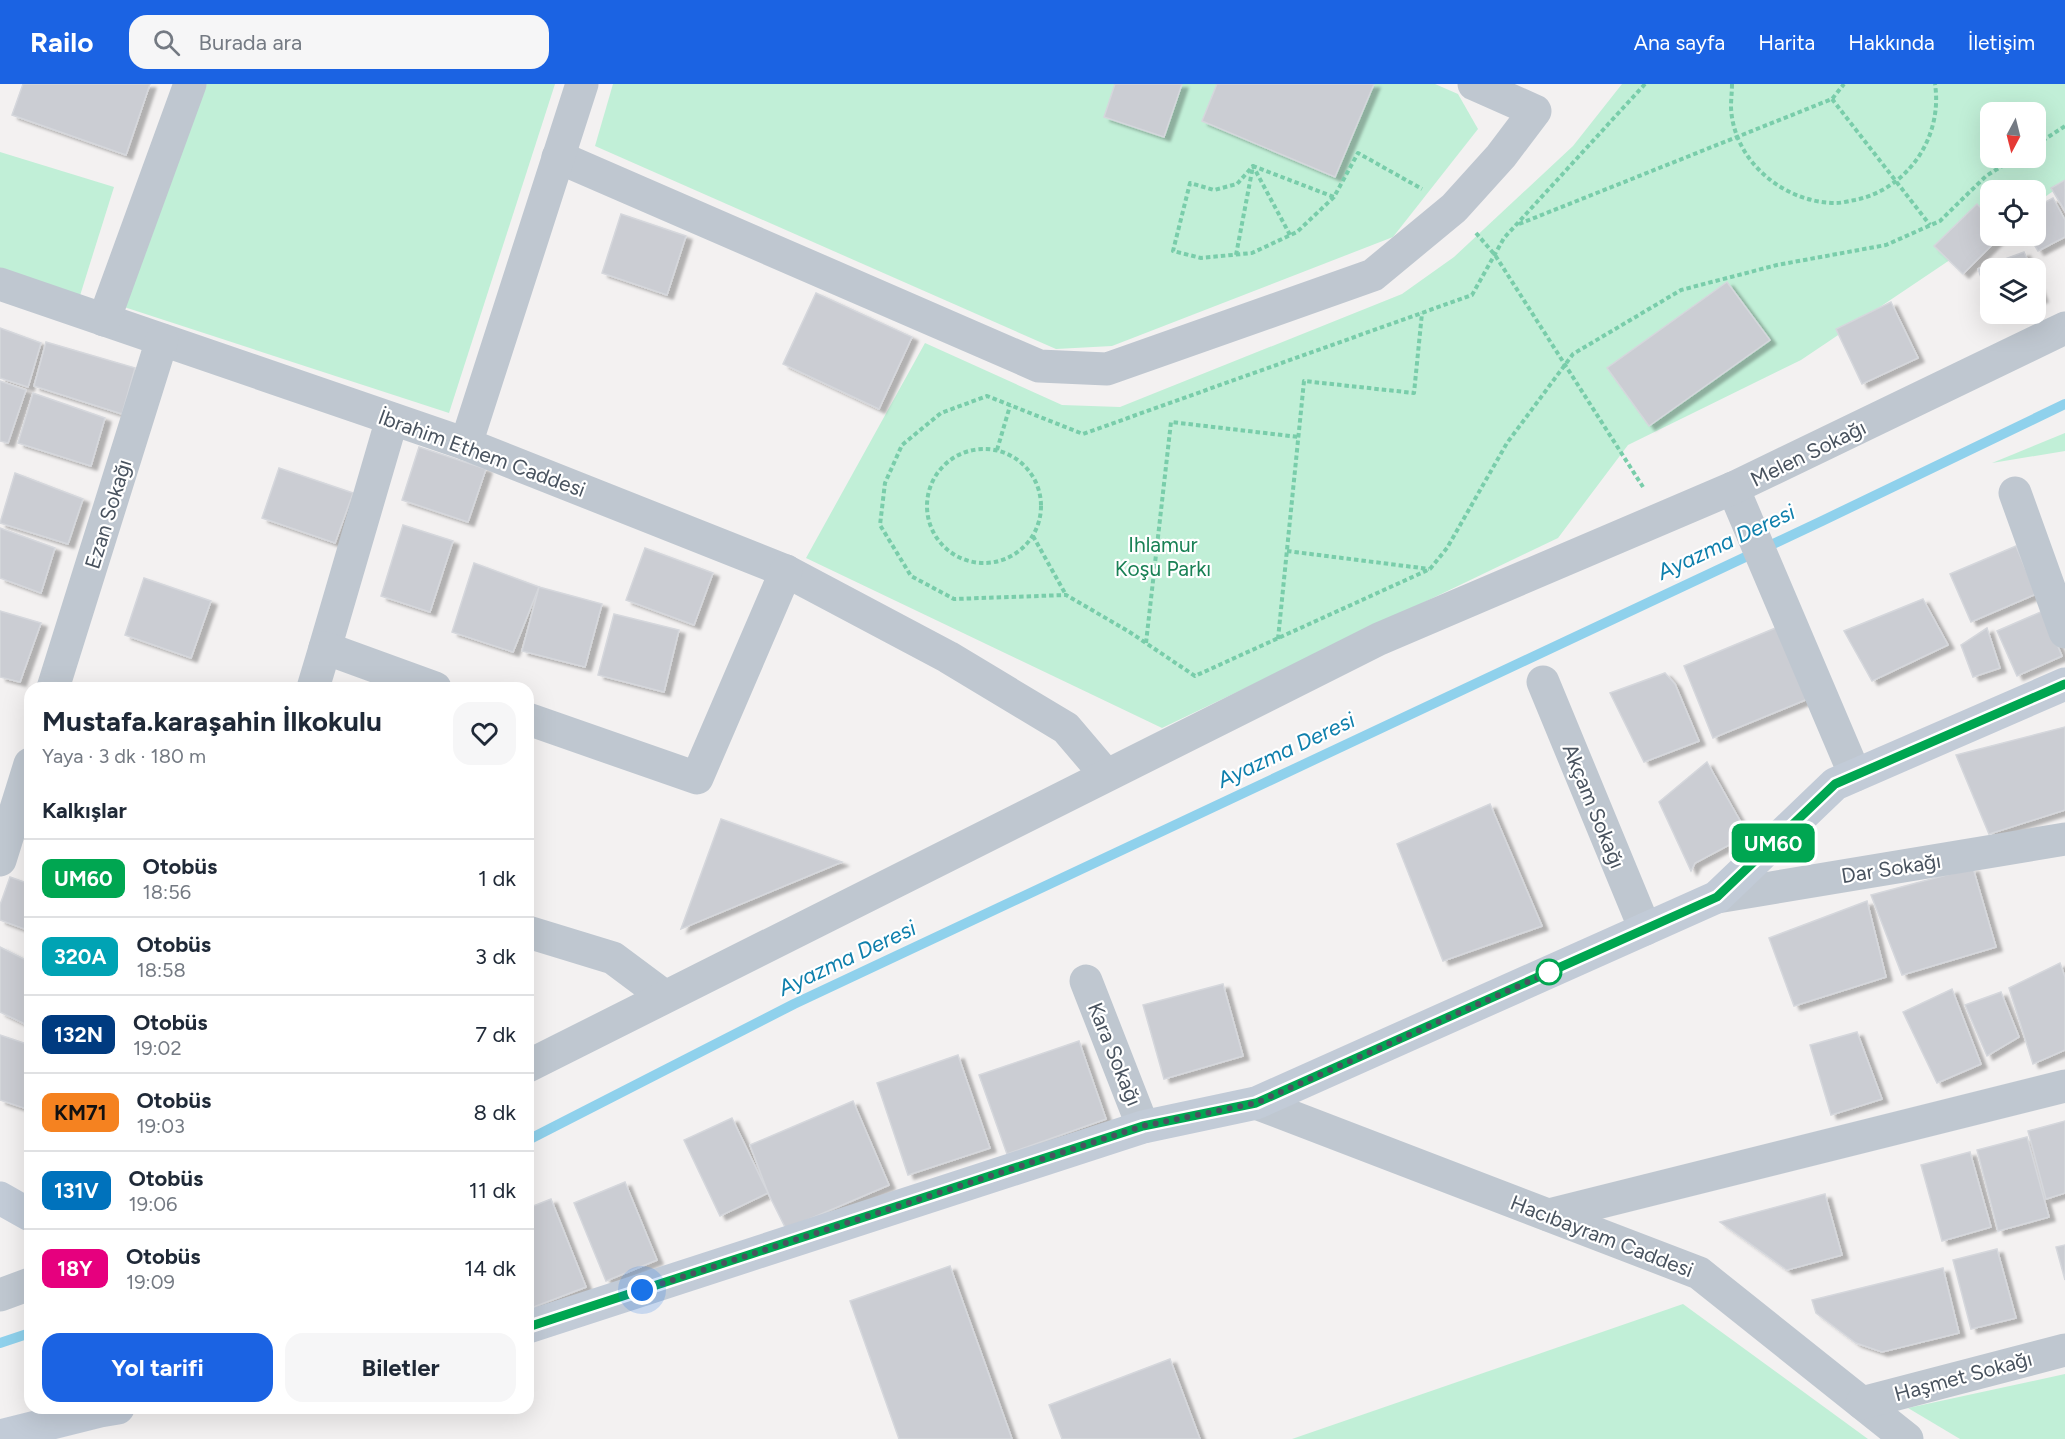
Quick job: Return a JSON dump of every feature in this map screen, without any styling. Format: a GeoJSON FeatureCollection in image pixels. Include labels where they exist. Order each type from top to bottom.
{"type":"FeatureCollection","features":[{"type":"Feature","properties":{"kind":"street"},"geometry":{"type":"LineString","coordinates":[[104,320],[190,84]]}},
{"type":"Feature","properties":{"kind":"street"},"geometry":{"type":"LineString","coordinates":[[466,444],[582,84]]}},
{"type":"Feature","properties":{"kind":"street"},"geometry":{"type":"LineString","coordinates":[[558,157],[1038,366],[1107,369],[1373,274],[1454,208],[1501,156],[1535,111],[1474,84]]}},
{"type":"Feature","properties":{"kind":"street","name":"İbrahim Ethem Caddesi"},"geometry":{"type":"LineString","coordinates":[[0,285],[466,444],[786,571],[948,657],[1066,728],[1106,776]]}},
{"type":"Feature","properties":{"kind":"street","name":"Melen Sokağı"},"geometry":{"type":"LineString","coordinates":[[1855,775],[1733,488],[2065,328]]}},
{"type":"Feature","properties":{"kind":"street","name":"Ezan Sokağı"},"geometry":{"type":"LineString","coordinates":[[56,682],[162,340]]}},
{"type":"Feature","properties":{"kind":"street"},"geometry":{"type":"LineString","coordinates":[[315,682],[392,419]]}},
{"type":"Feature","properties":{"kind":"street"},"geometry":{"type":"LineString","coordinates":[[534,1063],[1379,639],[1733,488]]}},
{"type":"Feature","properties":{"kind":"street"},"geometry":{"type":"LineString","coordinates":[[2015,493],[2065,632]]}},
{"type":"Feature","properties":{"kind":"street"},"geometry":{"type":"LineString","coordinates":[[534,721],[697,778],[786,571]]}},
{"type":"Feature","properties":{"kind":"street"},"geometry":{"type":"LineString","coordinates":[[325,648],[418,682]]}},
{"type":"Feature","properties":{"kind":"street","name":"Akçam Sokağı"},"geometry":{"type":"LineString","coordinates":[[1543,682],[1645,929]]}},
{"type":"Feature","properties":{"kind":"street"},"geometry":{"type":"LineString","coordinates":[[534,1325],[1143,1126],[1256,1103],[1717,897],[1835,784],[2065,684]]}},
{"type":"Feature","properties":{"kind":"street"},"geometry":{"type":"LineString","coordinates":[[0,860],[24,783]]}},
{"type":"Feature","properties":{"kind":"street","name":"Dar Sokağı"},"geometry":{"type":"LineString","coordinates":[[1717,897],[2065,839]]}},
{"type":"Feature","properties":{"kind":"street"},"geometry":{"type":"LineString","coordinates":[[534,934],[613,958],[664,996]]}},
{"type":"Feature","properties":{"kind":"street","name":"Kara Sokağı"},"geometry":{"type":"LineString","coordinates":[[1086,981],[1143,1126]]}},
{"type":"Feature","properties":{"kind":"street"},"geometry":{"type":"LineString","coordinates":[[1549,1215],[2065,1086]]}},
{"type":"Feature","properties":{"kind":"street","name":"Hacıbayram Caddesi"},"geometry":{"type":"LineString","coordinates":[[1256,1103],[1699,1273],[1907,1439]]}},
{"type":"Feature","properties":{"kind":"street"},"geometry":{"type":"LineString","coordinates":[[0,1198],[24,1212]]}},
{"type":"Feature","properties":{"kind":"street"},"geometry":{"type":"LineString","coordinates":[[0,1295],[24,1286]]}},
{"type":"Feature","properties":{"kind":"street","name":"Haşmet Sokağı"},"geometry":{"type":"LineString","coordinates":[[1862,1403],[2065,1350]]}},
{"type":"Feature","properties":{"kind":"street"},"geometry":{"type":"LineString","coordinates":[[0,1436],[85,1414]]}},
{"type":"Feature","properties":{"kind":"path"},"geometry":{"type":"LineString","coordinates":[[1732,84],[1731,108],[1738,137],[1754,165],[1777,186],[1806,199],[1838,203],[1869,197],[1896,182],[1919,159],[1933,131],[1937,100],[1935,84]]}},
{"type":"Feature","properties":{"kind":"path"},"geometry":{"type":"LineString","coordinates":[[1517,225],[1832,99],[1844,84]]}},
{"type":"Feature","properties":{"kind":"path"},"geometry":{"type":"LineString","coordinates":[[1832,99],[1930,225]]}},
{"type":"Feature","properties":{"kind":"path"},"geometry":{"type":"LineString","coordinates":[[2046,138],[2065,126]]}},
{"type":"Feature","properties":{"kind":"path"},"geometry":{"type":"LineString","coordinates":[[1236,255],[1253,166],[1334,197]]}},
{"type":"Feature","properties":{"kind":"path"},"geometry":{"type":"LineString","coordinates":[[1033,536],[1066,595],[1196,676],[1430,569],[1447,548],[1507,443],[1573,354],[1681,290],[1777,264],[1886,245],[1940,221],[1986,176],[1999,168]]}},
{"type":"Feature","properties":{"kind":"path"},"geometry":{"type":"LineString","coordinates":[[1278,639],[1304,381],[1414,393],[1422,313]]}},
{"type":"Feature","properties":{"kind":"path"},"geometry":{"type":"LineString","coordinates":[[1066,595],[954,599],[911,576],[880,525],[885,483],[902,445],[941,413],[987,396],[1083,434]]}},
{"type":"Feature","properties":{"kind":"path"},"geometry":{"type":"LineString","coordinates":[[997,450],[1010,406]]}},
{"type":"Feature","properties":{"kind":"path"},"geometry":{"type":"LineString","coordinates":[[1146,643],[1171,422],[1299,437]]}},
{"type":"Feature","properties":{"kind":"path"},"geometry":{"type":"LineString","coordinates":[[979,449],[997,450],[1013,457],[1027,469],[1037,484],[1041,501],[1040,519],[1033,536],[1020,551],[1003,560],[983,563],[963,559],[946,549],[934,533],[927,515],[928,495],[935,476],[947,463],[962,453],[979,449]]}},
{"type":"Feature","properties":{"kind":"path"},"geometry":{"type":"LineString","coordinates":[[1287,551],[1430,569]]}},
{"type":"Feature","properties":{"kind":"green space"},"geometry":{"type":"Polygon","coordinates":[[[202,84],[555,84],[449,413],[121,306],[202,84]]]}},
{"type":"Feature","properties":{"kind":"green space"},"geometry":{"type":"Polygon","coordinates":[[[613,84],[1435,84],[1458,94],[1478,129],[1393,237],[1112,346],[1056,349],[595,146],[613,84]]]}},
{"type":"Feature","properties":{"kind":"green space","name":"Ihlamur Koşu Parkı"},"geometry":{"type":"Polygon","coordinates":[[[1622,84],[2065,84],[2065,183],[2046,196],[2046,180],[1980,180],[1980,240],[1801,360],[1628,445],[1558,538],[1162,728],[806,558],[925,343],[1062,405],[1120,407],[1402,294],[1454,257],[1573,146],[1622,84]]]}},
{"type":"Feature","properties":{"kind":"green space"},"geometry":{"type":"Polygon","coordinates":[[[0,152],[114,187],[78,302],[0,277],[0,152]]]}},
{"type":"Feature","properties":{"kind":"green space"},"geometry":{"type":"Polygon","coordinates":[[[2065,433],[2065,451],[1992,463],[2065,433]]]}},
{"type":"Feature","properties":{"kind":"green space"},"geometry":{"type":"Polygon","coordinates":[[[1683,1304],[1868,1439],[1292,1439],[1683,1304]]]}},
{"type":"Feature","properties":{"kind":"green space"},"geometry":{"type":"Polygon","coordinates":[[[2065,1374],[2065,1439],[1960,1439],[1908,1408],[2065,1374]]]}},
{"type":"Feature","properties":{"kind":"building"},"geometry":{"type":"Polygon","coordinates":[[[23,84],[150,84],[126,155],[12,115],[23,84]]]}},
{"type":"Feature","properties":{"kind":"building"},"geometry":{"type":"Polygon","coordinates":[[[1115,84],[1182,84],[1164,137],[1104,117],[1115,84]]]}},
{"type":"Feature","properties":{"kind":"building"},"geometry":{"type":"Polygon","coordinates":[[[1217,84],[1374,84],[1335,177],[1202,121],[1217,84]]]}},
{"type":"Feature","properties":{"kind":"building"},"geometry":{"type":"Polygon","coordinates":[[[2065,180],[2065,211],[2051,188],[2065,180]]]}},
{"type":"Feature","properties":{"kind":"building"},"geometry":{"type":"Polygon","coordinates":[[[2053,198],[2065,220],[2065,237],[2038,251],[2035,246],[2046,246],[2046,202],[2053,198]]]}},
{"type":"Feature","properties":{"kind":"building"},"geometry":{"type":"Polygon","coordinates":[[[1977,204],[1980,207],[1980,246],[1991,246],[1963,274],[1934,246],[1977,204]]]}},
{"type":"Feature","properties":{"kind":"building"},"geometry":{"type":"Polygon","coordinates":[[[621,214],[686,236],[667,295],[602,273],[621,214]]]}},
{"type":"Feature","properties":{"kind":"building"},"geometry":{"type":"Polygon","coordinates":[[[2024,252],[2027,258],[2008,258],[2024,252]]]}},
{"type":"Feature","properties":{"kind":"building"},"geometry":{"type":"Polygon","coordinates":[[[1727,282],[1770,340],[1649,426],[1607,368],[1727,282]]]}},
{"type":"Feature","properties":{"kind":"building"},"geometry":{"type":"Polygon","coordinates":[[[816,293],[912,337],[879,409],[783,364],[816,293]]]}},
{"type":"Feature","properties":{"kind":"building"},"geometry":{"type":"Polygon","coordinates":[[[1891,302],[1918,358],[1862,384],[1836,329],[1891,302]]]}},
{"type":"Feature","properties":{"kind":"building"},"geometry":{"type":"Polygon","coordinates":[[[0,328],[41,343],[28,387],[0,378],[0,328]]]}},
{"type":"Feature","properties":{"kind":"building"},"geometry":{"type":"Polygon","coordinates":[[[46,342],[135,368],[122,414],[34,386],[46,342]]]}},
{"type":"Feature","properties":{"kind":"building"},"geometry":{"type":"Polygon","coordinates":[[[0,381],[26,390],[8,443],[0,441],[0,381]]]}},
{"type":"Feature","properties":{"kind":"building"},"geometry":{"type":"Polygon","coordinates":[[[33,393],[105,418],[91,466],[18,443],[33,393]]]}},
{"type":"Feature","properties":{"kind":"building"},"geometry":{"type":"Polygon","coordinates":[[[419,447],[486,469],[468,522],[402,500],[419,447]]]}},
{"type":"Feature","properties":{"kind":"building"},"geometry":{"type":"Polygon","coordinates":[[[279,468],[353,493],[335,543],[262,518],[279,468]]]}},
{"type":"Feature","properties":{"kind":"building"},"geometry":{"type":"Polygon","coordinates":[[[15,473],[83,499],[68,544],[0,523],[15,473]]]}},
{"type":"Feature","properties":{"kind":"building"},"geometry":{"type":"Polygon","coordinates":[[[403,525],[453,541],[430,612],[381,596],[403,525]]]}},
{"type":"Feature","properties":{"kind":"building"},"geometry":{"type":"Polygon","coordinates":[[[0,528],[55,548],[41,593],[0,578],[0,528]]]}},
{"type":"Feature","properties":{"kind":"building"},"geometry":{"type":"Polygon","coordinates":[[[2016,546],[2036,594],[1971,622],[1950,574],[2016,546]]]}},
{"type":"Feature","properties":{"kind":"building"},"geometry":{"type":"Polygon","coordinates":[[[645,548],[713,573],[694,625],[626,600],[645,548]]]}},
{"type":"Feature","properties":{"kind":"building"},"geometry":{"type":"Polygon","coordinates":[[[474,563],[539,587],[513,652],[452,632],[474,563]]]}},
{"type":"Feature","properties":{"kind":"building"},"geometry":{"type":"Polygon","coordinates":[[[144,578],[211,601],[191,658],[125,635],[144,578]]]}},
{"type":"Feature","properties":{"kind":"building"},"geometry":{"type":"Polygon","coordinates":[[[539,587],[602,604],[585,667],[522,651],[539,587]]]}},
{"type":"Feature","properties":{"kind":"building"},"geometry":{"type":"Polygon","coordinates":[[[1923,599],[1948,645],[1872,681],[1844,631],[1923,599]]]}},
{"type":"Feature","properties":{"kind":"building"},"geometry":{"type":"Polygon","coordinates":[[[0,611],[41,623],[20,682],[0,677],[0,611]]]}},
{"type":"Feature","properties":{"kind":"building"},"geometry":{"type":"Polygon","coordinates":[[[2043,611],[2062,656],[2017,676],[1997,631],[2043,611]]]}},
{"type":"Feature","properties":{"kind":"building"},"geometry":{"type":"Polygon","coordinates":[[[614,614],[679,630],[664,692],[598,675],[614,614]]]}},
{"type":"Feature","properties":{"kind":"building"},"geometry":{"type":"Polygon","coordinates":[[[1785,624],[1815,696],[1713,738],[1684,666],[1785,624]]]}},
{"type":"Feature","properties":{"kind":"building"},"geometry":{"type":"Polygon","coordinates":[[[1987,628],[2000,668],[1973,677],[1961,645],[1987,628]]]}},
{"type":"Feature","properties":{"kind":"building"},"geometry":{"type":"Polygon","coordinates":[[[1665,673],[1675,684],[1699,741],[1644,762],[1610,693],[1665,673]]]}},
{"type":"Feature","properties":{"kind":"building"},"geometry":{"type":"Polygon","coordinates":[[[2065,727],[2065,810],[1989,834],[1956,755],[2065,727]]]}},
{"type":"Feature","properties":{"kind":"building"},"geometry":{"type":"Polygon","coordinates":[[[1707,762],[1748,835],[1695,863],[1691,871],[1659,802],[1707,762]]]}},
{"type":"Feature","properties":{"kind":"building"},"geometry":{"type":"Polygon","coordinates":[[[1490,804],[1542,926],[1443,961],[1397,844],[1490,804]]]}},
{"type":"Feature","properties":{"kind":"building"},"geometry":{"type":"Polygon","coordinates":[[[721,819],[842,862],[681,929],[721,819]]]}},
{"type":"Feature","properties":{"kind":"building"},"geometry":{"type":"Polygon","coordinates":[[[1973,868],[1996,947],[1902,975],[1871,895],[1973,868]]]}},
{"type":"Feature","properties":{"kind":"building"},"geometry":{"type":"Polygon","coordinates":[[[10,877],[24,882],[24,929],[0,920],[0,905],[10,877]]]}},
{"type":"Feature","properties":{"kind":"building"},"geometry":{"type":"Polygon","coordinates":[[[1867,901],[1886,977],[1794,1006],[1769,938],[1867,901]]]}},
{"type":"Feature","properties":{"kind":"building"},"geometry":{"type":"Polygon","coordinates":[[[0,947],[24,959],[24,1024],[0,1012],[0,947]]]}},
{"type":"Feature","properties":{"kind":"building"},"geometry":{"type":"Polygon","coordinates":[[[2060,963],[2065,977],[2065,1050],[2033,1064],[2009,988],[2060,963]]]}},
{"type":"Feature","properties":{"kind":"building"},"geometry":{"type":"Polygon","coordinates":[[[1223,984],[1243,1056],[1164,1079],[1143,1005],[1223,984]]]}},
{"type":"Feature","properties":{"kind":"building"},"geometry":{"type":"Polygon","coordinates":[[[1952,989],[1981,1064],[1937,1083],[1903,1012],[1952,989]]]}},
{"type":"Feature","properties":{"kind":"building"},"geometry":{"type":"Polygon","coordinates":[[[2001,992],[2019,1037],[1987,1056],[1965,1005],[2001,992]]]}},
{"type":"Feature","properties":{"kind":"building"},"geometry":{"type":"Polygon","coordinates":[[[1857,1032],[1882,1099],[1831,1115],[1810,1045],[1857,1032]]]}},
{"type":"Feature","properties":{"kind":"building"},"geometry":{"type":"Polygon","coordinates":[[[0,1035],[24,1043],[24,1108],[0,1100],[0,1035]]]}},
{"type":"Feature","properties":{"kind":"building"},"geometry":{"type":"Polygon","coordinates":[[[1079,1041],[1106,1119],[1007,1154],[979,1075],[1079,1041]]]}},
{"type":"Feature","properties":{"kind":"building"},"geometry":{"type":"Polygon","coordinates":[[[958,1055],[990,1148],[908,1175],[877,1083],[958,1055]]]}},
{"type":"Feature","properties":{"kind":"building"},"geometry":{"type":"Polygon","coordinates":[[[853,1101],[889,1185],[786,1229],[768,1193],[750,1145],[853,1101]]]}},
{"type":"Feature","properties":{"kind":"building"},"geometry":{"type":"Polygon","coordinates":[[[732,1118],[768,1193],[720,1216],[684,1140],[732,1118]]]}},
{"type":"Feature","properties":{"kind":"building"},"geometry":{"type":"Polygon","coordinates":[[[2065,1121],[2065,1193],[2046,1199],[2028,1131],[2065,1121]]]}},
{"type":"Feature","properties":{"kind":"building"},"geometry":{"type":"Polygon","coordinates":[[[2027,1137],[2049,1217],[1998,1231],[1977,1150],[2027,1137]]]}},
{"type":"Feature","properties":{"kind":"building"},"geometry":{"type":"Polygon","coordinates":[[[1970,1152],[1991,1227],[1942,1241],[1921,1165],[1970,1152]]]}},
{"type":"Feature","properties":{"kind":"building"},"geometry":{"type":"Polygon","coordinates":[[[625,1182],[657,1260],[606,1281],[574,1203],[625,1182]]]}},
{"type":"Feature","properties":{"kind":"building"},"geometry":{"type":"Polygon","coordinates":[[[1825,1194],[1842,1255],[1787,1270],[1720,1222],[1825,1194]]]}},
{"type":"Feature","properties":{"kind":"building"},"geometry":{"type":"Polygon","coordinates":[[[551,1199],[586,1287],[534,1307],[534,1206],[551,1199]]]}},
{"type":"Feature","properties":{"kind":"building"},"geometry":{"type":"Polygon","coordinates":[[[2065,1245],[2065,1280],[2056,1247],[2065,1245]]]}},
{"type":"Feature","properties":{"kind":"building"},"geometry":{"type":"Polygon","coordinates":[[[1997,1249],[2016,1318],[1971,1329],[1953,1260],[1997,1249]]]}},
{"type":"Feature","properties":{"kind":"building"},"geometry":{"type":"Polygon","coordinates":[[[950,1266],[1012,1439],[899,1439],[850,1301],[950,1266]]]}},
{"type":"Feature","properties":{"kind":"building"},"geometry":{"type":"Polygon","coordinates":[[[1943,1268],[1959,1333],[1882,1352],[1856,1343],[1816,1313],[1812,1300],[1943,1268]]]}},
{"type":"Feature","properties":{"kind":"building"},"geometry":{"type":"Polygon","coordinates":[[[1170,1359],[1200,1439],[1062,1439],[1049,1405],[1170,1359]]]}},
{"type":"Feature","properties":{"kind":"waterway","name":"Ayazma Deresi"},"geometry":{"type":"LineString","coordinates":[[534,1137],[794,1004],[1822,521],[2065,404]]}},
{"type":"Feature","properties":{"kind":"waterway","name":"Ayazma Deresi"},"geometry":{"type":"LineString","coordinates":[[0,1343],[24,1335]]}},
{"type":"Feature","properties":{"kind":"bus line","name":"UM60"},"geometry":{"type":"LineString","coordinates":[[534,1325],[1143,1126],[1256,1103],[1717,897],[1835,784],[2065,684]]}},
{"type":"Feature","properties":{"kind":"route"},"geometry":{"type":"LineString","coordinates":[[642,1290],[1143,1126],[1256,1103],[1559,968],[1549,972]]}}]}
